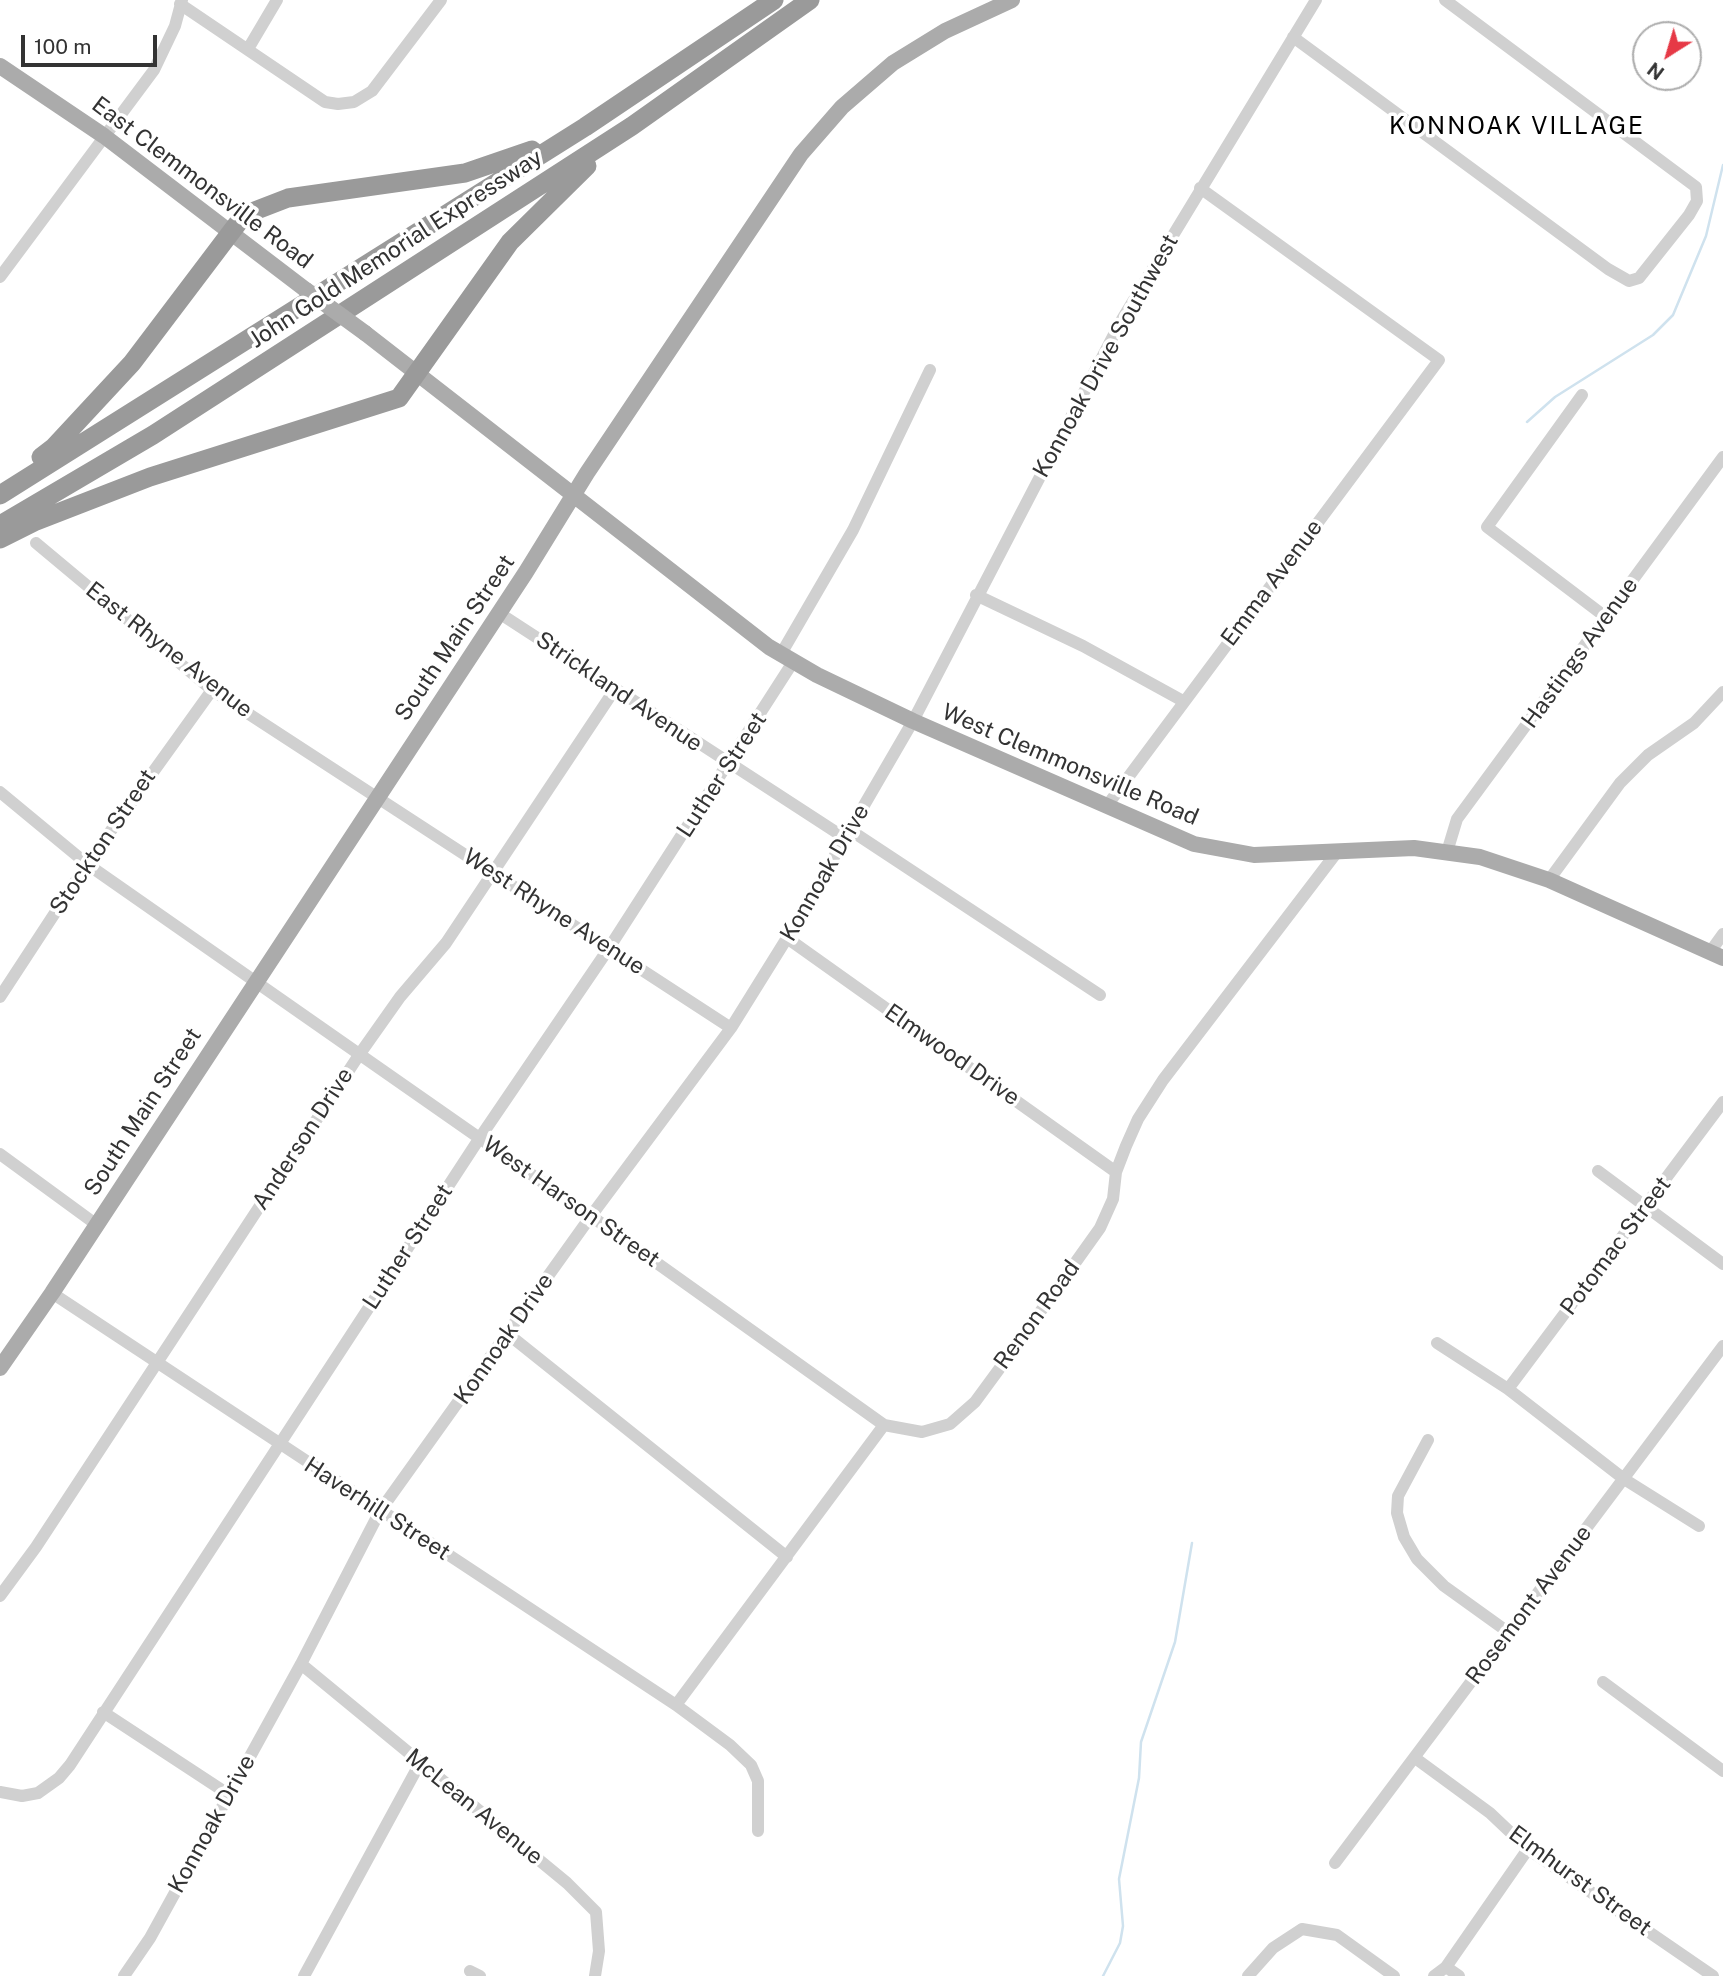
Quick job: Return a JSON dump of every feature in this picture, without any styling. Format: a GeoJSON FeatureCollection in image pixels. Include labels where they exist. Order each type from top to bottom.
{"type":"FeatureCollection","features":[{"type":"Feature","properties":{"kind":"highway","name":"John Gold Memorial Expressway"},"geometry":{"type":"LineString","coordinates":[[0,495],[585,127],[774,0]]}},
{"type":"Feature","properties":{"kind":"highway","name":"John Gold Memorial Expressway"},"geometry":{"type":"LineString","coordinates":[[0,525],[153,435],[632,126],[810,0]]}},
{"type":"Feature","properties":{"kind":"highway"},"geometry":{"type":"LineString","coordinates":[[0,539],[34,522],[150,477],[349,412],[391,403],[399,398],[510,242],[558,192],[632,126]]}},
{"type":"Feature","properties":{"kind":"highway"},"geometry":{"type":"LineString","coordinates":[[0,488],[54,447],[132,363],[244,215],[288,198],[465,173],[520,155],[585,127]]}},
{"type":"Feature","properties":{"kind":"main road","name":"South Main Street"},"geometry":{"type":"LineString","coordinates":[[0,1368],[499,613],[573,495],[801,154],[854,94],[902,57],[945,31],[1012,0]]}},
{"type":"Feature","properties":{"kind":"main road","name":"East Clemmonsville Road"},"geometry":{"type":"LineString","coordinates":[[0,65],[104,136],[365,332],[573,495]]}},
{"type":"Feature","properties":{"kind":"main road","name":"West Clemmonsville Road"},"geometry":{"type":"LineString","coordinates":[[573,495],[729,617],[787,658],[913,721],[1165,834],[1216,850],[1254,855],[1414,848],[1500,862],[1549,880],[1717,955]]}},
{"type":"Feature","properties":{"kind":"street"},"geometry":{"type":"LineString","coordinates":[[248,49],[277,0]]}},
{"type":"Feature","properties":{"kind":"street"},"geometry":{"type":"LineString","coordinates":[[0,277],[154,70],[175,26],[181,2],[325,102],[338,104],[354,102],[372,91],[441,0]]}},
{"type":"Feature","properties":{"kind":"street","name":"Konnoak Drive Southwest"},"geometry":{"type":"LineString","coordinates":[[913,721],[976,595],[1121,321],[1316,0]]}},
{"type":"Feature","properties":{"kind":"street"},"geometry":{"type":"LineString","coordinates":[[1293,37],[1613,273],[1629,281],[1639,278],[1698,201],[1696,187],[1445,0]]}},
{"type":"Feature","properties":{"kind":"street","name":"Emma Avenue"},"geometry":{"type":"LineString","coordinates":[[1106,807],[1439,360],[1200,188]]}},
{"type":"Feature","properties":{"kind":"street","name":"Luther Street"},"geometry":{"type":"LineString","coordinates":[[0,1792],[22,1796],[49,1786],[69,1765],[479,1139],[729,765],[853,530],[930,370]]}},
{"type":"Feature","properties":{"kind":"street"},"geometry":{"type":"LineString","coordinates":[[1582,395],[1487,527],[1607,618]]}},
{"type":"Feature","properties":{"kind":"street","name":"Hastings Avenue"},"geometry":{"type":"LineString","coordinates":[[1447,852],[1457,819],[1723,457]]}},
{"type":"Feature","properties":{"kind":"street","name":"East Rhyne Avenue"},"geometry":{"type":"LineString","coordinates":[[36,543],[212,690],[376,797]]}},
{"type":"Feature","properties":{"kind":"street"},"geometry":{"type":"LineString","coordinates":[[976,595],[1083,646],[1183,701]]}},
{"type":"Feature","properties":{"kind":"street","name":"Strickland Avenue"},"geometry":{"type":"LineString","coordinates":[[499,613],[729,765],[848,834],[1100,995]]}},
{"type":"Feature","properties":{"kind":"street","name":"Anderson Drive"},"geometry":{"type":"LineString","coordinates":[[0,1596],[36,1547],[359,1055],[400,998],[446,943],[615,689]]}},
{"type":"Feature","properties":{"kind":"street","name":"Stockton Street"},"geometry":{"type":"LineString","coordinates":[[0,998],[87,864],[212,690]]}},
{"type":"Feature","properties":{"kind":"street"},"geometry":{"type":"LineString","coordinates":[[1549,880],[1620,783],[1648,755],[1694,723],[1723,692]]}},
{"type":"Feature","properties":{"kind":"street","name":"Konnoak Drive"},"geometry":{"type":"LineString","coordinates":[[124,1976],[150,1938],[301,1664],[380,1511],[591,1216],[731,1028],[787,938],[913,721]]}},
{"type":"Feature","properties":{"kind":"street","name":"West Harson Street"},"geometry":{"type":"LineString","coordinates":[[0,792],[87,864],[884,1424]]}},
{"type":"Feature","properties":{"kind":"street","name":"West Rhyne Avenue"},"geometry":{"type":"LineString","coordinates":[[376,797],[731,1028]]}},
{"type":"Feature","properties":{"kind":"street","name":"Renon Road"},"geometry":{"type":"LineString","coordinates":[[884,1424],[922,1432],[950,1424],[975,1402],[1100,1228],[1113,1199],[1116,1172],[1138,1119],[1163,1080],[1337,852]]}},
{"type":"Feature","properties":{"kind":"street"},"geometry":{"type":"LineString","coordinates":[[1717,955],[1723,934]]}},
{"type":"Feature","properties":{"kind":"street","name":"Elmwood Drive"},"geometry":{"type":"LineString","coordinates":[[787,938],[1116,1172]]}},
{"type":"Feature","properties":{"kind":"street","name":"Potomac Street"},"geometry":{"type":"LineString","coordinates":[[1508,1389],[1723,1102]]}},
{"type":"Feature","properties":{"kind":"street"},"geometry":{"type":"LineString","coordinates":[[0,1154],[97,1225]]}},
{"type":"Feature","properties":{"kind":"street"},"geometry":{"type":"LineString","coordinates":[[1598,1171],[1723,1264]]}},
{"type":"Feature","properties":{"kind":"street","name":"Haverhill Street"},"geometry":{"type":"LineString","coordinates":[[52,1293],[703,1725],[745,1759],[755,1773],[760,1793],[758,1830]]}},
{"type":"Feature","properties":{"kind":"street"},"geometry":{"type":"LineString","coordinates":[[508,1334],[787,1557]]}},
{"type":"Feature","properties":{"kind":"street"},"geometry":{"type":"LineString","coordinates":[[1437,1343],[1508,1389],[1624,1479],[1699,1526]]}},
{"type":"Feature","properties":{"kind":"street","name":"Rosemont Avenue"},"geometry":{"type":"LineString","coordinates":[[1335,1863],[1723,1346]]}},
{"type":"Feature","properties":{"kind":"street"},"geometry":{"type":"LineString","coordinates":[[676,1705],[884,1424]]}},
{"type":"Feature","properties":{"kind":"street"},"geometry":{"type":"LineString","coordinates":[[1428,1440],[1398,1496],[1397,1513],[1404,1537],[1417,1559],[1436,1578],[1508,1632]]}},
{"type":"Feature","properties":{"kind":"street","name":"McLean Avenue"},"geometry":{"type":"LineString","coordinates":[[301,1664],[565,1881],[596,1912],[599,1951],[595,1976]]}},
{"type":"Feature","properties":{"kind":"street"},"geometry":{"type":"LineString","coordinates":[[1603,1682],[1723,1770]]}},
{"type":"Feature","properties":{"kind":"street"},"geometry":{"type":"LineString","coordinates":[[103,1712],[228,1794]]}},
{"type":"Feature","properties":{"kind":"street","name":"Elmhurst Street"},"geometry":{"type":"LineString","coordinates":[[1415,1758],[1490,1813],[1528,1849],[1713,1976]]}},
{"type":"Feature","properties":{"kind":"street"},"geometry":{"type":"LineString","coordinates":[[304,1976],[420,1763]]}},
{"type":"Feature","properties":{"kind":"street"},"geometry":{"type":"LineString","coordinates":[[1434,1976],[1446,1967],[1528,1849]]}},
{"type":"Feature","properties":{"kind":"street"},"geometry":{"type":"LineString","coordinates":[[1248,1976],[1273,1948],[1302,1929],[1336,1936],[1394,1976]]}},
{"type":"Feature","properties":{"kind":"street"},"geometry":{"type":"LineString","coordinates":[[1446,1967],[1459,1976]]}},
{"type":"Feature","properties":{"kind":"waterway"},"geometry":{"type":"LineString","coordinates":[[1527,422],[1555,397],[1653,335],[1673,315],[1706,236],[1723,165]]}},
{"type":"Feature","properties":{"kind":"waterway"},"geometry":{"type":"LineString","coordinates":[[1103,1976],[1120,1943],[1123,1926],[1119,1879],[1139,1778],[1141,1742],[1175,1642],[1192,1543]]}},
{"type":"Feature","properties":{"kind":"district","name":"KONNOAK VILLAGE"},"geometry":{"type":"Point","coordinates":[1517,127]}}]}
